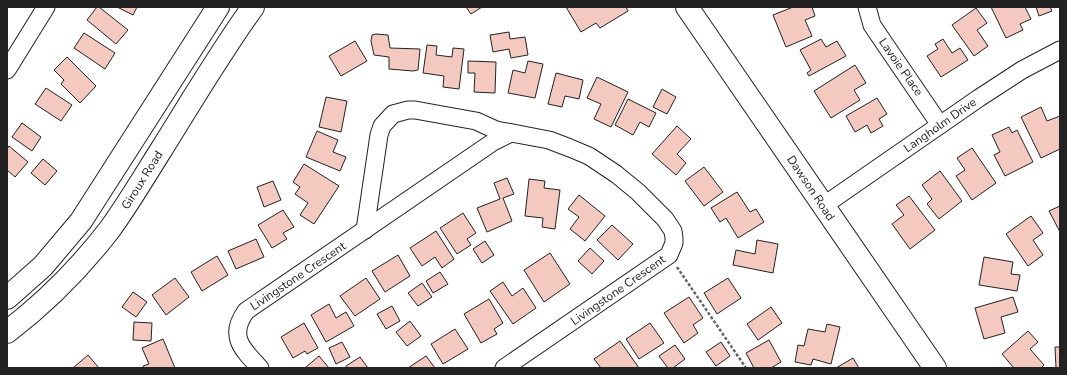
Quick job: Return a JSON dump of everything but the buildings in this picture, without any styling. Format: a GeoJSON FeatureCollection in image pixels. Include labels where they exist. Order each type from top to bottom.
{"type":"FeatureCollection","features":[{"type":"Feature","properties":{"kind":"main road"},"geometry":{"type":"LineString","coordinates":[[7,298],[43,266],[81,221],[218,7]]}},
{"type":"Feature","properties":{"kind":"main road","name":"Giroux Road"},"geometry":{"type":"LineString","coordinates":[[7,332],[36,309],[63,282],[109,230],[131,198],[222,52],[253,7]]}},
{"type":"Feature","properties":{"kind":"main road","name":"Dawson Road"},"geometry":{"type":"LineString","coordinates":[[687,7],[935,368]]}},
{"type":"Feature","properties":{"kind":"street"},"geometry":{"type":"LineString","coordinates":[[7,70],[46,7]]}},
{"type":"Feature","properties":{"kind":"street","name":"Lavoie Place"},"geometry":{"type":"LineString","coordinates":[[867,7],[872,25],[940,124]]}},
{"type":"Feature","properties":{"kind":"street","name":"Langholm Drive"},"geometry":{"type":"LineString","coordinates":[[823,206],[1000,84],[1060,50]]}},
{"type":"Feature","properties":{"kind":"street","name":"Livingstone Crescent"},"geometry":{"type":"LineString","coordinates":[[365,230],[379,135],[382,126],[393,114],[408,110],[476,121],[496,130],[549,140],[589,156],[638,192],[666,219],[673,231],[674,243],[669,255],[504,368]]}},
{"type":"Feature","properties":{"kind":"street","name":"Livingstone Crescent"},"geometry":{"type":"LineString","coordinates":[[260,368],[243,351],[238,338],[238,325],[246,311],[493,142],[511,133]]}},
{"type":"Feature","properties":{"kind":"path"},"geometry":{"type":"LineString","coordinates":[[676,265],[746,368]]}}]}
